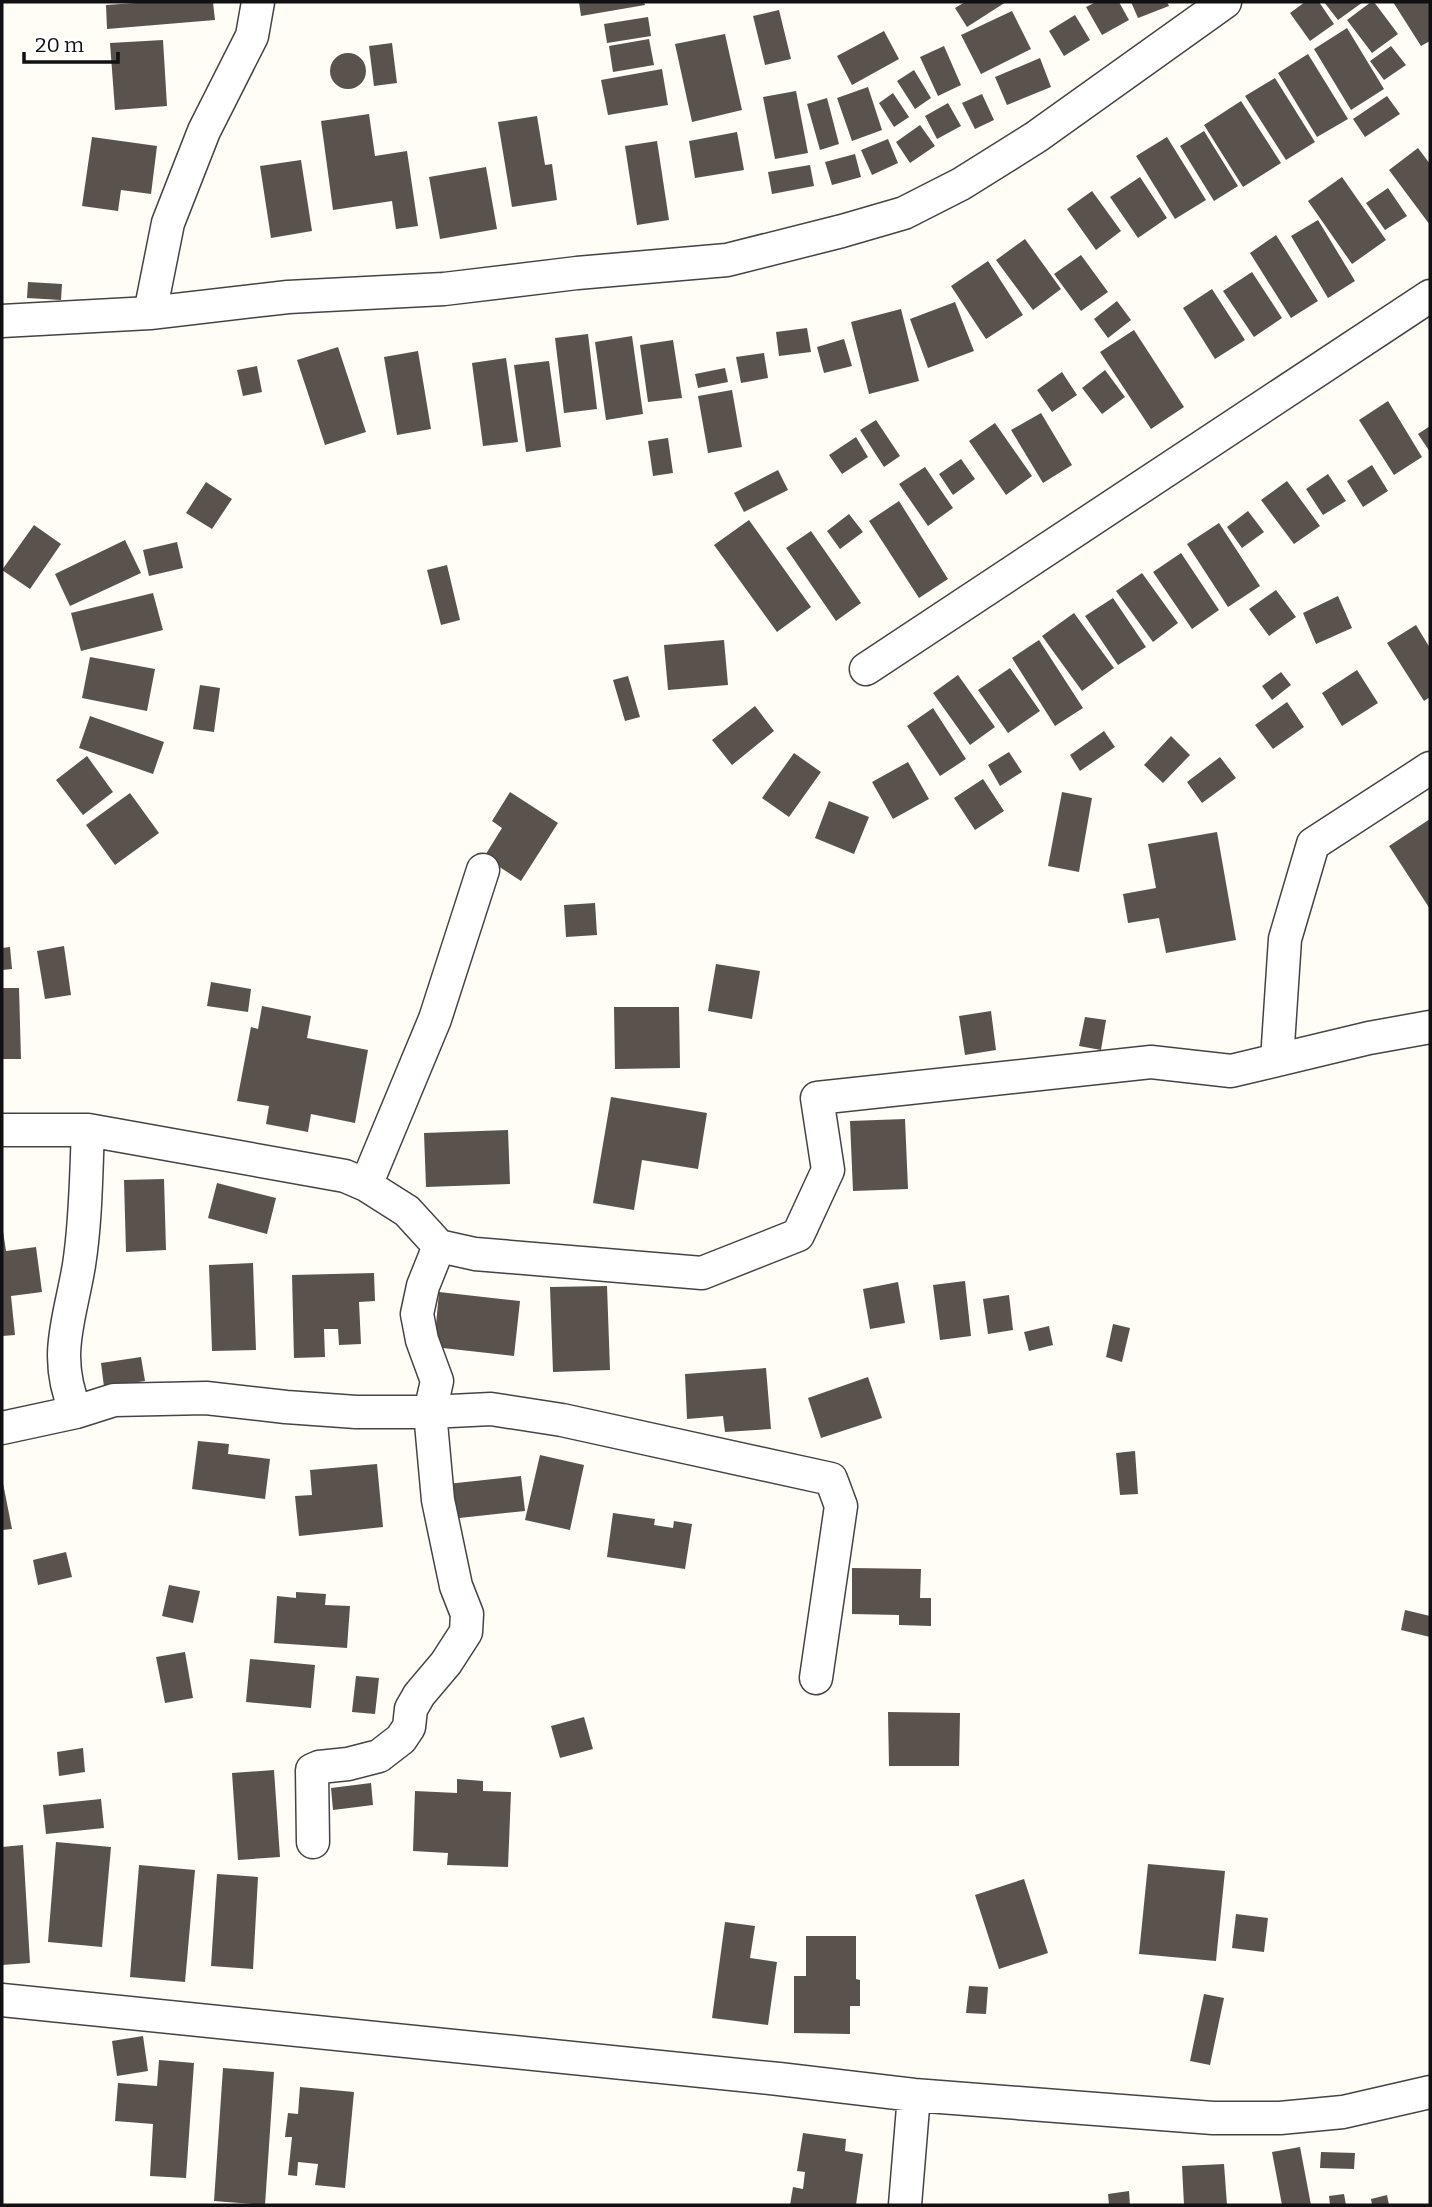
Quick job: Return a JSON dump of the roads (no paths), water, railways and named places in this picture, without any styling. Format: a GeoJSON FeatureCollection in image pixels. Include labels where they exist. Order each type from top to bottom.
{"type":"FeatureCollection","features":[{"type":"Feature","properties":{"kind":"street"},"geometry":{"type":"LineString","coordinates":[[150,313],[168,223],[204,131],[252,36],[258,2]]}},
{"type":"Feature","properties":{"kind":"street"},"geometry":{"type":"LineString","coordinates":[[2,321],[150,313],[288,297],[444,289],[577,273],[727,260],[904,213],[961,184],[1036,137],[1225,2]]}},
{"type":"Feature","properties":{"kind":"street"},"geometry":{"type":"LineString","coordinates":[[866,669],[1430,296]]}},
{"type":"Feature","properties":{"kind":"street"},"geometry":{"type":"LineString","coordinates":[[1277,1060],[1285,939],[1313,844],[1430,768]]}},
{"type":"Feature","properties":{"kind":"street"},"geometry":{"type":"LineString","coordinates":[[366,1185],[435,1019],[483,870]]}},
{"type":"Feature","properties":{"kind":"street"},"geometry":{"type":"LineString","coordinates":[[2,1130],[88,1130],[345,1176],[366,1185],[407,1210],[439,1246],[475,1254],[702,1273],[798,1235],[828,1170],[817,1098],[1151,1062],[1231,1071],[1369,1038],[1430,1027]]}},
{"type":"Feature","properties":{"kind":"street"},"geometry":{"type":"LineString","coordinates":[[76,1412],[67,1392],[62,1362],[79,1264],[88,1130]]}},
{"type":"Feature","properties":{"kind":"street"},"geometry":{"type":"LineString","coordinates":[[313,1842],[312,1770],[379,1756],[401,1739],[409,1727],[411,1709],[419,1695],[446,1663],[466,1632],[467,1614],[456,1586],[438,1500],[430,1412],[437,1381],[422,1339],[417,1314],[423,1286],[439,1246]]}},
{"type":"Feature","properties":{"kind":"street"},"geometry":{"type":"LineString","coordinates":[[2,1428],[76,1412],[114,1400],[206,1398],[356,1412],[491,1409],[562,1420],[831,1479],[841,1506],[816,1678]]}},
{"type":"Feature","properties":{"kind":"street"},"geometry":{"type":"LineString","coordinates":[[2,2000],[914,2095],[1213,2118],[1280,2118],[1343,2112],[1430,2092]]}},
{"type":"Feature","properties":{"kind":"street"},"geometry":{"type":"LineString","coordinates":[[905,2205],[914,2095]]}}]}
